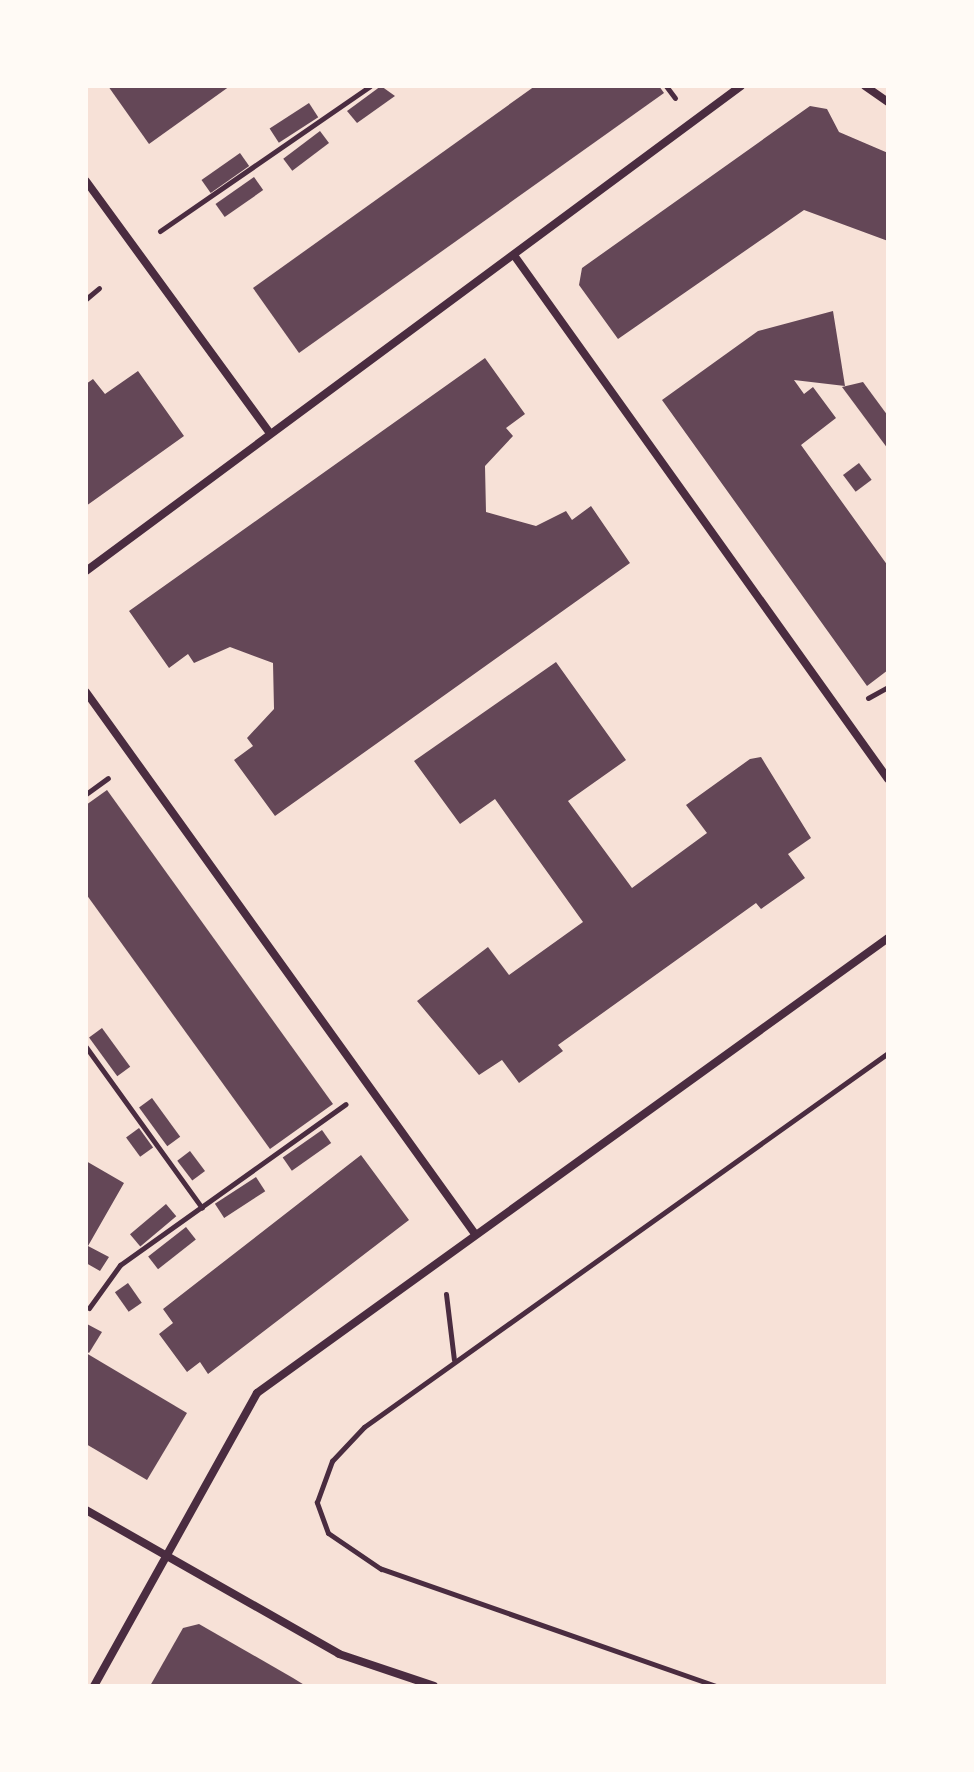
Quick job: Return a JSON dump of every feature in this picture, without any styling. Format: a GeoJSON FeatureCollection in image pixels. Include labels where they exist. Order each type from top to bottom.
{"type":"FeatureCollection","features":[{"type":"Feature","properties":{"kind":"street"},"geometry":{"type":"LineString","coordinates":[[86,571],[268,431],[516,258],[741,86]]}},
{"type":"Feature","properties":{"kind":"street"},"geometry":{"type":"LineString","coordinates":[[865,86],[888,102]]}},
{"type":"Feature","properties":{"kind":"street"},"geometry":{"type":"LineString","coordinates":[[86,181],[268,431]]}},
{"type":"Feature","properties":{"kind":"street"},"geometry":{"type":"LineString","coordinates":[[516,258],[888,779]]}},
{"type":"Feature","properties":{"kind":"street"},"geometry":{"type":"LineString","coordinates":[[86,692],[366,1089],[475,1234]]}},
{"type":"Feature","properties":{"kind":"street"},"geometry":{"type":"LineString","coordinates":[[94,1686],[257,1393],[888,938]]}},
{"type":"Feature","properties":{"kind":"street"},"geometry":{"type":"LineString","coordinates":[[86,1510],[339,1654],[434,1686]]}},
{"type":"Feature","properties":{"kind":"path"},"geometry":{"type":"LineString","coordinates":[[133,249],[370,86]]}},
{"type":"Feature","properties":{"kind":"path"},"geometry":{"type":"LineString","coordinates":[[86,299],[99,288]]}},
{"type":"Feature","properties":{"kind":"path"},"geometry":{"type":"LineString","coordinates":[[86,1047],[202,1208]]}},
{"type":"Feature","properties":{"kind":"path"},"geometry":{"type":"LineString","coordinates":[[716,1686],[381,1569],[328,1533],[317,1502],[332,1461],[454,1360],[888,1053]]}},
{"type":"Feature","properties":{"kind":"path"},"geometry":{"type":"LineString","coordinates":[[89,1308],[120,1265],[366,1089]]}},
{"type":"Feature","properties":{"kind":"path"},"geometry":{"type":"LineString","coordinates":[[426,1269],[446,1293],[454,1360]]}},
{"type":"Feature","properties":{"kind":"building"},"geometry":{"type":"Polygon","coordinates":[[[108,86],[230,86],[149,144],[108,86]]]}},
{"type":"Feature","properties":{"kind":"building"},"geometry":{"type":"Polygon","coordinates":[[[381,86],[395,96],[357,123],[347,111],[381,86]]]}},
{"type":"Feature","properties":{"kind":"building"},"geometry":{"type":"Polygon","coordinates":[[[535,86],[659,86],[664,93],[299,353],[253,288],[535,86]]]}},
{"type":"Feature","properties":{"kind":"building"},"geometry":{"type":"Polygon","coordinates":[[[309,103],[318,117],[279,143],[270,129],[309,103]]]}},
{"type":"Feature","properties":{"kind":"building"},"geometry":{"type":"Polygon","coordinates":[[[810,106],[827,109],[839,132],[888,153],[888,241],[804,210],[618,339],[579,285],[582,268],[810,106]]]}},
{"type":"Feature","properties":{"kind":"building"},"geometry":{"type":"Polygon","coordinates":[[[320,131],[329,143],[292,171],[283,159],[320,131]]]}},
{"type":"Feature","properties":{"kind":"building"},"geometry":{"type":"Polygon","coordinates":[[[240,153],[249,166],[211,193],[201,180],[240,153]]]}},
{"type":"Feature","properties":{"kind":"building"},"geometry":{"type":"Polygon","coordinates":[[[254,177],[263,190],[225,217],[215,204],[254,177]]]}},
{"type":"Feature","properties":{"kind":"building"},"geometry":{"type":"Polygon","coordinates":[[[833,311],[845,386],[794,380],[804,394],[813,387],[836,418],[801,445],[888,566],[888,670],[867,686],[662,400],[758,331],[833,311]]]}},
{"type":"Feature","properties":{"kind":"building"},"geometry":{"type":"Polygon","coordinates":[[[485,358],[525,414],[506,428],[513,436],[485,466],[486,512],[536,526],[566,511],[572,520],[591,506],[630,563],[275,816],[234,760],[253,746],[247,738],[274,709],[273,663],[230,647],[194,663],[188,654],[169,668],[129,611],[485,358]]]}},
{"type":"Feature","properties":{"kind":"building"},"geometry":{"type":"Polygon","coordinates":[[[138,371],[184,436],[86,506],[86,384],[93,379],[105,394],[138,371]]]}},
{"type":"Feature","properties":{"kind":"building"},"geometry":{"type":"Polygon","coordinates":[[[863,382],[888,416],[888,449],[842,387],[863,382]]]}},
{"type":"Feature","properties":{"kind":"building"},"geometry":{"type":"Polygon","coordinates":[[[859,463],[872,480],[856,492],[843,475],[859,463]]]}},
{"type":"Feature","properties":{"kind":"building"},"geometry":{"type":"Polygon","coordinates":[[[556,662],[626,760],[568,801],[632,888],[707,833],[686,805],[750,759],[761,757],[811,838],[788,854],[805,878],[761,909],[756,903],[558,1045],[563,1051],[519,1083],[502,1060],[479,1075],[417,1001],[488,947],[509,975],[583,922],[495,799],[460,824],[414,761],[556,662]]]}},
{"type":"Feature","properties":{"kind":"building"},"geometry":{"type":"Polygon","coordinates":[[[107,790],[333,1104],[270,1149],[86,894],[86,805],[107,790]]]}},
{"type":"Feature","properties":{"kind":"building"},"geometry":{"type":"Polygon","coordinates":[[[102,1028],[130,1067],[117,1076],[89,1037],[102,1028]]]}},
{"type":"Feature","properties":{"kind":"building"},"geometry":{"type":"Polygon","coordinates":[[[152,1098],[180,1137],[167,1146],[139,1107],[152,1098]]]}},
{"type":"Feature","properties":{"kind":"building"},"geometry":{"type":"Polygon","coordinates":[[[139,1128],[153,1147],[140,1157],[126,1137],[139,1128]]]}},
{"type":"Feature","properties":{"kind":"building"},"geometry":{"type":"Polygon","coordinates":[[[322,1130],[331,1143],[292,1171],[283,1158],[322,1130]]]}},
{"type":"Feature","properties":{"kind":"building"},"geometry":{"type":"Polygon","coordinates":[[[190,1151],[205,1171],[192,1181],[177,1161],[190,1151]]]}},
{"type":"Feature","properties":{"kind":"building"},"geometry":{"type":"Polygon","coordinates":[[[361,1155],[409,1220],[208,1374],[200,1362],[187,1372],[159,1334],[173,1323],[163,1309],[361,1155]]]}},
{"type":"Feature","properties":{"kind":"building"},"geometry":{"type":"Polygon","coordinates":[[[86,1161],[124,1183],[88,1246],[109,1257],[100,1271],[86,1263],[86,1161]]]}},
{"type":"Feature","properties":{"kind":"building"},"geometry":{"type":"Polygon","coordinates":[[[256,1177],[265,1191],[224,1218],[215,1204],[256,1177]]]}},
{"type":"Feature","properties":{"kind":"building"},"geometry":{"type":"Polygon","coordinates":[[[166,1204],[176,1216],[140,1246],[130,1234],[166,1204]]]}},
{"type":"Feature","properties":{"kind":"building"},"geometry":{"type":"Polygon","coordinates":[[[186,1227],[196,1240],[158,1269],[148,1257],[186,1227]]]}},
{"type":"Feature","properties":{"kind":"building"},"geometry":{"type":"Polygon","coordinates":[[[128,1283],[142,1303],[129,1312],[115,1292],[128,1283]]]}},
{"type":"Feature","properties":{"kind":"building"},"geometry":{"type":"Polygon","coordinates":[[[87,1324],[102,1332],[89,1353],[86,1351],[87,1324]]]}},
{"type":"Feature","properties":{"kind":"building"},"geometry":{"type":"Polygon","coordinates":[[[86,1353],[187,1413],[147,1480],[86,1444],[86,1353]]]}},
{"type":"Feature","properties":{"kind":"building"},"geometry":{"type":"Polygon","coordinates":[[[199,1624],[306,1686],[150,1686],[183,1628],[199,1624]]]}}]}
